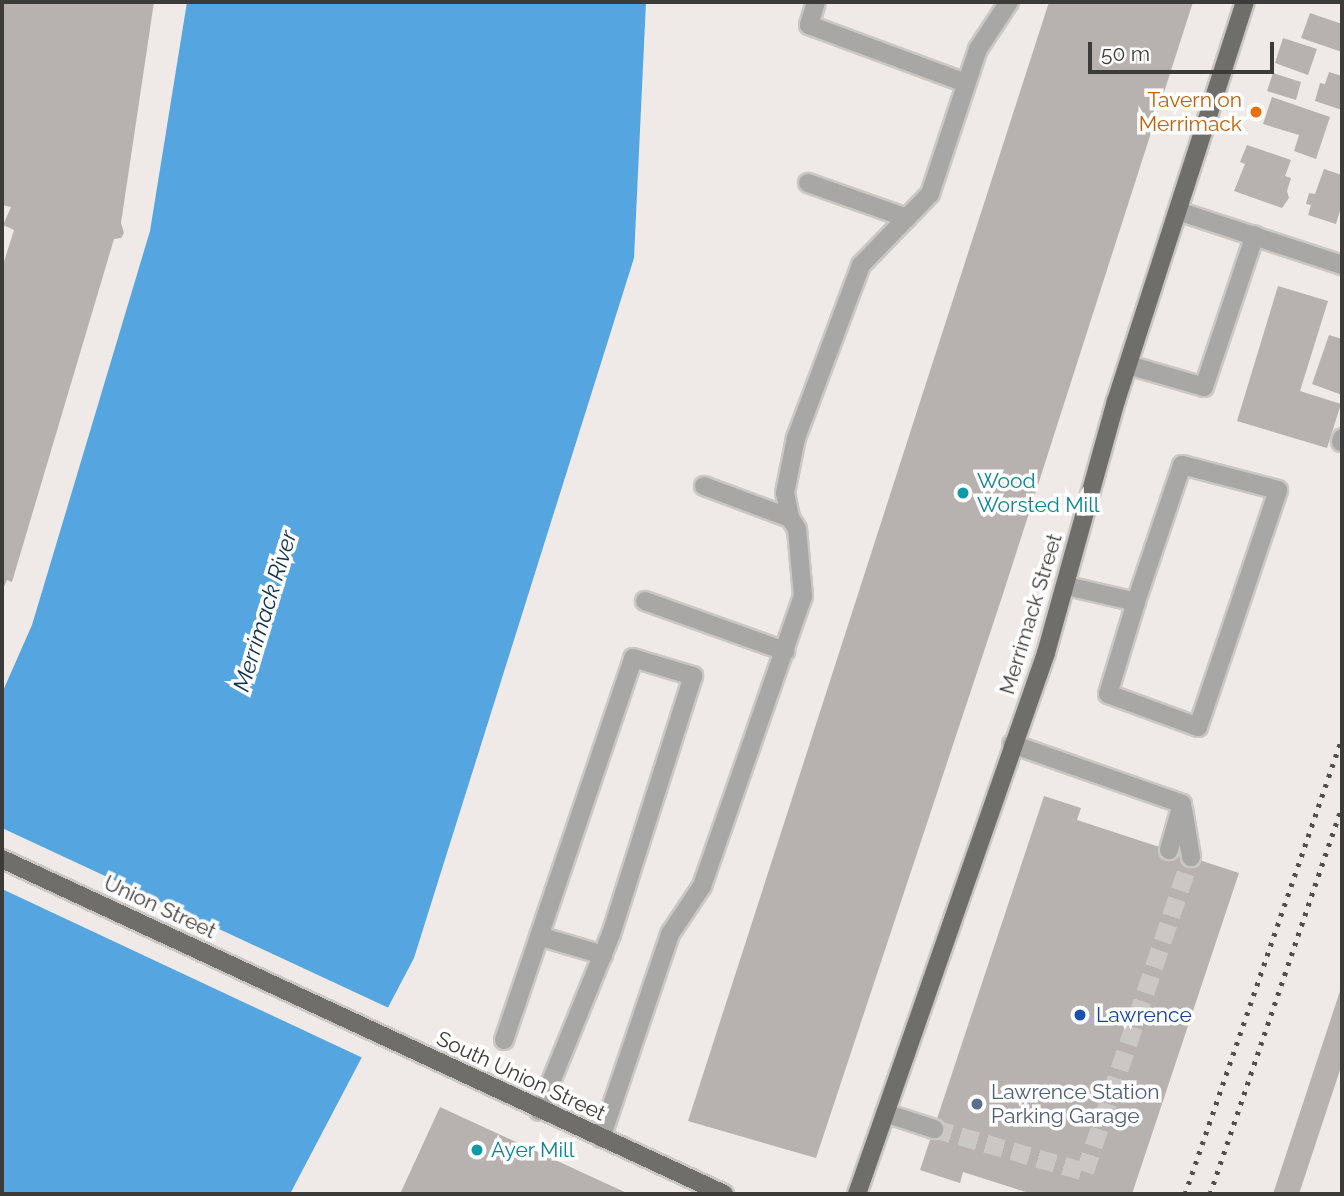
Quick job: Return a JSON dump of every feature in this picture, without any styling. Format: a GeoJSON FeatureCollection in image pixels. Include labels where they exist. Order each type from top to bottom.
{"type":"FeatureCollection","features":[{"type":"Feature","properties":{"kind":"main road","name":"Merrimack Street"},"geometry":{"type":"LineString","coordinates":[[857,1194],[1046,653],[1128,365],[1245,2]]}},
{"type":"Feature","properties":{"kind":"main road","name":"Union Street"},"geometry":{"type":"LineString","coordinates":[[2,859],[299,998]]}},
{"type":"Feature","properties":{"kind":"main road","name":"South Union Street"},"geometry":{"type":"LineString","coordinates":[[299,998],[539,1111],[724,1194]]}},
{"type":"Feature","properties":{"kind":"lane"},"geometry":{"type":"LineString","coordinates":[[816,2],[809,25],[966,83]]}},
{"type":"Feature","properties":{"kind":"lane"},"geometry":{"type":"LineString","coordinates":[[601,1139],[670,934],[702,886],[803,596],[797,529],[790,518],[785,493],[796,439],[861,265],[930,194],[978,49],[1009,2]]}},
{"type":"Feature","properties":{"kind":"lane"},"geometry":{"type":"LineString","coordinates":[[808,183],[907,218]]}},
{"type":"Feature","properties":{"kind":"lane"},"geometry":{"type":"LineString","coordinates":[[1178,211],[1342,265]]}},
{"type":"Feature","properties":{"kind":"lane"},"geometry":{"type":"LineString","coordinates":[[1128,365],[1204,387],[1255,235]]}},
{"type":"Feature","properties":{"kind":"lane"},"geometry":{"type":"LineString","coordinates":[[1182,465],[1278,489],[1198,727],[1108,694],[1136,602],[1182,465]]}},
{"type":"Feature","properties":{"kind":"lane"},"geometry":{"type":"LineString","coordinates":[[704,486],[790,518]]}},
{"type":"Feature","properties":{"kind":"lane"},"geometry":{"type":"LineString","coordinates":[[1067,586],[1136,602]]}},
{"type":"Feature","properties":{"kind":"lane"},"geometry":{"type":"LineString","coordinates":[[645,601],[785,651]]}},
{"type":"Feature","properties":{"kind":"lane"},"geometry":{"type":"LineString","coordinates":[[504,1040],[632,658],[693,677],[603,955],[539,1111]]}},
{"type":"Feature","properties":{"kind":"lane"},"geometry":{"type":"LineString","coordinates":[[1012,744],[1182,804]]}},
{"type":"Feature","properties":{"kind":"lane"},"geometry":{"type":"LineString","coordinates":[[1170,850],[1182,804]]}},
{"type":"Feature","properties":{"kind":"lane"},"geometry":{"type":"LineString","coordinates":[[1182,804],[1191,857]]}},
{"type":"Feature","properties":{"kind":"lane"},"geometry":{"type":"LineString","coordinates":[[539,936],[603,955]]}},
{"type":"Feature","properties":{"kind":"lane"},"geometry":{"type":"LineString","coordinates":[[885,1113],[934,1129]]}},
{"type":"Feature","properties":{"kind":"water","name":"Merrimack River"},"geometry":{"type":"Polygon","coordinates":[[[187,2],[646,2],[634,258],[414,958],[290,1194],[2,1194],[2,693],[32,625],[150,231],[187,2]]]}},
{"type":"Feature","properties":{"kind":"pier"},"geometry":{"type":"Polygon","coordinates":[[[2,828],[391,1009],[365,1059],[2,889],[2,828]]]}},
{"type":"Feature","properties":{"kind":"building"},"geometry":{"type":"Polygon","coordinates":[[[2,2],[154,2],[121,223],[124,233],[121,238],[114,239],[12,582],[7,580],[2,591],[2,268],[14,230],[3,225],[11,207],[2,205],[2,2]]]}},
{"type":"Feature","properties":{"kind":"building","name":"Wood Worsted Mill"},"geometry":{"type":"Polygon","coordinates":[[[1049,2],[1193,2],[1002,597],[816,1158],[688,1121],[1049,2]]]}},
{"type":"Feature","properties":{"kind":"building"},"geometry":{"type":"Polygon","coordinates":[[[1310,13],[1342,24],[1342,52],[1301,38],[1310,13]]]}},
{"type":"Feature","properties":{"kind":"building"},"geometry":{"type":"Polygon","coordinates":[[[1283,38],[1317,49],[1308,75],[1275,63],[1283,38]]]}},
{"type":"Feature","properties":{"kind":"building"},"geometry":{"type":"Polygon","coordinates":[[[1329,72],[1342,76],[1342,110],[1315,101],[1320,83],[1325,84],[1329,72]]]}},
{"type":"Feature","properties":{"kind":"building"},"geometry":{"type":"Polygon","coordinates":[[[1273,73],[1301,82],[1296,100],[1267,91],[1273,73]]]}},
{"type":"Feature","properties":{"kind":"building"},"geometry":{"type":"Polygon","coordinates":[[[1272,97],[1330,117],[1316,159],[1294,151],[1299,135],[1263,124],[1272,97]]]}},
{"type":"Feature","properties":{"kind":"building"},"geometry":{"type":"Polygon","coordinates":[[[1247,145],[1291,160],[1285,176],[1291,178],[1287,191],[1289,198],[1282,208],[1234,191],[1245,164],[1240,162],[1247,145]]]}},
{"type":"Feature","properties":{"kind":"building"},"geometry":{"type":"Polygon","coordinates":[[[1324,169],[1342,175],[1342,204],[1336,224],[1308,215],[1311,205],[1306,204],[1309,193],[1315,194],[1324,169]]]}},
{"type":"Feature","properties":{"kind":"building"},"geometry":{"type":"Polygon","coordinates":[[[1278,286],[1328,301],[1300,391],[1341,404],[1327,448],[1237,421],[1278,286]]]}},
{"type":"Feature","properties":{"kind":"building"},"geometry":{"type":"Polygon","coordinates":[[[1329,335],[1342,339],[1342,395],[1312,384],[1329,335]]]}},
{"type":"Feature","properties":{"kind":"building"},"geometry":{"type":"Polygon","coordinates":[[[1044,796],[1081,808],[1077,820],[1239,873],[1132,1194],[1032,1194],[963,1172],[960,1183],[920,1170],[1044,796]]]}},
{"type":"Feature","properties":{"kind":"building"},"geometry":{"type":"Polygon","coordinates":[[[1342,985],[1342,1064],[1299,1194],[1273,1194],[1342,985]]]}},
{"type":"Feature","properties":{"kind":"building","name":"Ayer Mill"},"geometry":{"type":"Polygon","coordinates":[[[440,1107],[629,1194],[400,1194],[440,1107]]]}},
{"type":"Feature","properties":{"kind":"tunnel"},"geometry":{"type":"LineString","coordinates":[[934,1129],[1085,1172],[1191,857]]}},
{"type":"Feature","properties":{"kind":"railway"},"geometry":{"type":"LineString","coordinates":[[1185,1194],[1342,737]]}},
{"type":"Feature","properties":{"kind":"railway"},"geometry":{"type":"LineString","coordinates":[[1210,1194],[1342,807]]}},
{"type":"Feature","properties":{"kind":"place","name":"Tavern on Merrimack"},"geometry":{"type":"Point","coordinates":[1256,112]}},
{"type":"Feature","properties":{"kind":"place","name":"Wood Worsted Mill"},"geometry":{"type":"Point","coordinates":[963,493]}},
{"type":"Feature","properties":{"kind":"place","name":"Lawrence"},"geometry":{"type":"Point","coordinates":[1080,1015]}},
{"type":"Feature","properties":{"kind":"place","name":"Lawrence Station Parking Garage"},"geometry":{"type":"Point","coordinates":[977,1104]}},
{"type":"Feature","properties":{"kind":"place","name":"Ayer Mill"},"geometry":{"type":"Point","coordinates":[477,1150]}}]}
